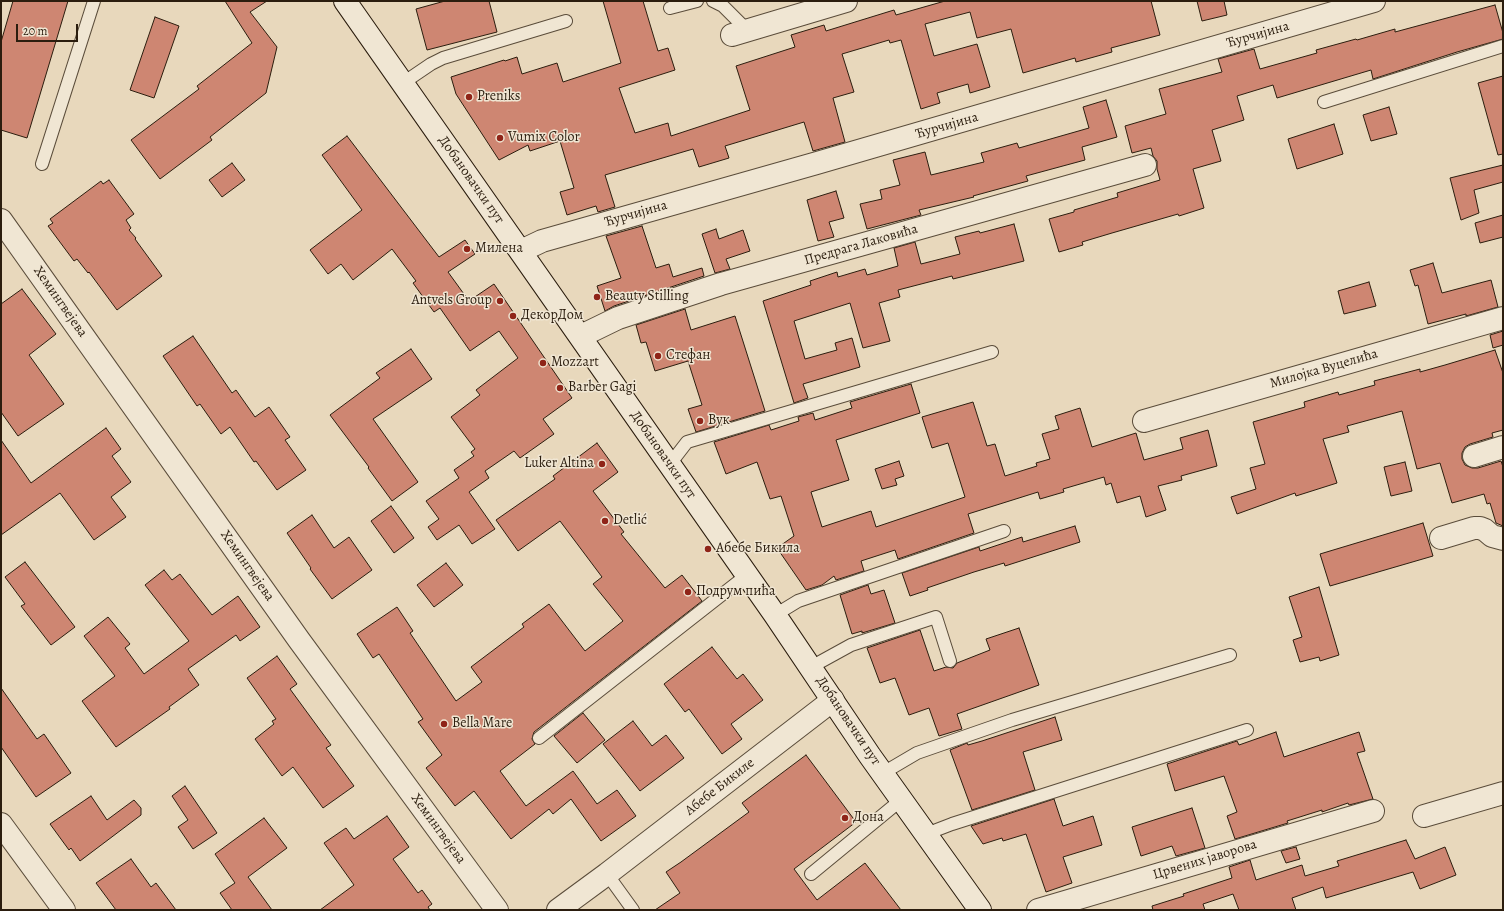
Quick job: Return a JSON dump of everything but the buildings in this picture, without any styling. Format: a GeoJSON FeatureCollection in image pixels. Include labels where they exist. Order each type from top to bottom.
{"type":"FeatureCollection","features":[{"type":"Feature","properties":{"kind":"street","name":"Добановачки пут"},"geometry":{"type":"LineString","coordinates":[[345,1],[775,614],[975,908]]}},
{"type":"Feature","properties":{"kind":"street"},"geometry":{"type":"LineString","coordinates":[[740,32],[846,1]]}},
{"type":"Feature","properties":{"kind":"street","name":"Ћурчијина"},"geometry":{"type":"LineString","coordinates":[[521,251],[542,241],[825,161],[1374,1]]}},
{"type":"Feature","properties":{"kind":"street","name":"Предрага Лаковића"},"geometry":{"type":"LineString","coordinates":[[581,336],[618,318],[721,284],[1145,166]]}},
{"type":"Feature","properties":{"kind":"street","name":"Хемингвејева"},"geometry":{"type":"LineString","coordinates":[[1,220],[299,640],[497,910]]}},
{"type":"Feature","properties":{"kind":"street","name":"Милојка Вуцелића"},"geometry":{"type":"LineString","coordinates":[[1144,421],[1503,318]]}},
{"type":"Feature","properties":{"kind":"street"},"geometry":{"type":"LineString","coordinates":[[1474,456],[1503,447]]}},
{"type":"Feature","properties":{"kind":"street"},"geometry":{"type":"LineString","coordinates":[[1441,538],[1474,528],[1480,528],[1492,536],[1503,539]]}},
{"type":"Feature","properties":{"kind":"street","name":"Абебе Бикиле"},"geometry":{"type":"LineString","coordinates":[[558,910],[833,700]]}},
{"type":"Feature","properties":{"kind":"street"},"geometry":{"type":"LineString","coordinates":[[1424,816],[1503,793]]}},
{"type":"Feature","properties":{"kind":"street","name":"Црвених јаворова"},"geometry":{"type":"LineString","coordinates":[[1038,910],[1373,810]]}},
{"type":"Feature","properties":{"kind":"street"},"geometry":{"type":"LineString","coordinates":[[1,824],[64,910]]}},
{"type":"Feature","properties":{"kind":"lane"},"geometry":{"type":"LineString","coordinates":[[42,164],[94,1]]}},
{"type":"Feature","properties":{"kind":"lane"},"geometry":{"type":"LineString","coordinates":[[670,8],[697,1]]}},
{"type":"Feature","properties":{"kind":"lane"},"geometry":{"type":"LineString","coordinates":[[713,1],[723,6],[740,32]]}},
{"type":"Feature","properties":{"kind":"lane"},"geometry":{"type":"LineString","coordinates":[[403,83],[431,64],[443,58],[566,21]]}},
{"type":"Feature","properties":{"kind":"lane"},"geometry":{"type":"LineString","coordinates":[[1324,102],[1503,46]]}},
{"type":"Feature","properties":{"kind":"lane"},"geometry":{"type":"LineString","coordinates":[[670,464],[687,442],[992,352]]}},
{"type":"Feature","properties":{"kind":"lane"},"geometry":{"type":"LineString","coordinates":[[775,614],[798,601],[1004,531]]}},
{"type":"Feature","properties":{"kind":"lane"},"geometry":{"type":"LineString","coordinates":[[539,738],[747,575]]}},
{"type":"Feature","properties":{"kind":"lane"},"geometry":{"type":"LineString","coordinates":[[811,667],[851,645],[936,617],[950,661]]}},
{"type":"Feature","properties":{"kind":"lane"},"geometry":{"type":"LineString","coordinates":[[883,773],[917,753],[1012,720],[1230,655]]}},
{"type":"Feature","properties":{"kind":"lane"},"geometry":{"type":"LineString","coordinates":[[926,834],[952,824],[1247,730]]}},
{"type":"Feature","properties":{"kind":"lane"},"geometry":{"type":"LineString","coordinates":[[810,874],[901,800]]}},
{"type":"Feature","properties":{"kind":"lane"},"geometry":{"type":"LineString","coordinates":[[607,874],[633,910]]}},
{"type":"Feature","properties":{"kind":"place","name":"Preniks"},"geometry":{"type":"Point","coordinates":[469,97]}},
{"type":"Feature","properties":{"kind":"place","name":"Vumix Color"},"geometry":{"type":"Point","coordinates":[500,138]}},
{"type":"Feature","properties":{"kind":"place","name":"Милена"},"geometry":{"type":"Point","coordinates":[467,249]}},
{"type":"Feature","properties":{"kind":"place","name":"Beauty Stilling"},"geometry":{"type":"Point","coordinates":[597,297]}},
{"type":"Feature","properties":{"kind":"place","name":"Antvels Group"},"geometry":{"type":"Point","coordinates":[500,301]}},
{"type":"Feature","properties":{"kind":"place","name":"ДекорДом"},"geometry":{"type":"Point","coordinates":[513,316]}},
{"type":"Feature","properties":{"kind":"place","name":"Стефан"},"geometry":{"type":"Point","coordinates":[658,356]}},
{"type":"Feature","properties":{"kind":"place","name":"Mozzart"},"geometry":{"type":"Point","coordinates":[543,363]}},
{"type":"Feature","properties":{"kind":"place","name":"Barber Gagi"},"geometry":{"type":"Point","coordinates":[560,388]}},
{"type":"Feature","properties":{"kind":"place","name":"Вук"},"geometry":{"type":"Point","coordinates":[700,421]}},
{"type":"Feature","properties":{"kind":"place","name":"Luker Altina"},"geometry":{"type":"Point","coordinates":[602,464]}},
{"type":"Feature","properties":{"kind":"place","name":"Detlić"},"geometry":{"type":"Point","coordinates":[605,521]}},
{"type":"Feature","properties":{"kind":"place","name":"Абебе Бикила"},"geometry":{"type":"Point","coordinates":[708,549]}},
{"type":"Feature","properties":{"kind":"place","name":"Подрум пића"},"geometry":{"type":"Point","coordinates":[688,592]}},
{"type":"Feature","properties":{"kind":"place","name":"Bella Mare"},"geometry":{"type":"Point","coordinates":[444,724]}},
{"type":"Feature","properties":{"kind":"place","name":"Дона"},"geometry":{"type":"Point","coordinates":[845,818]}}]}
